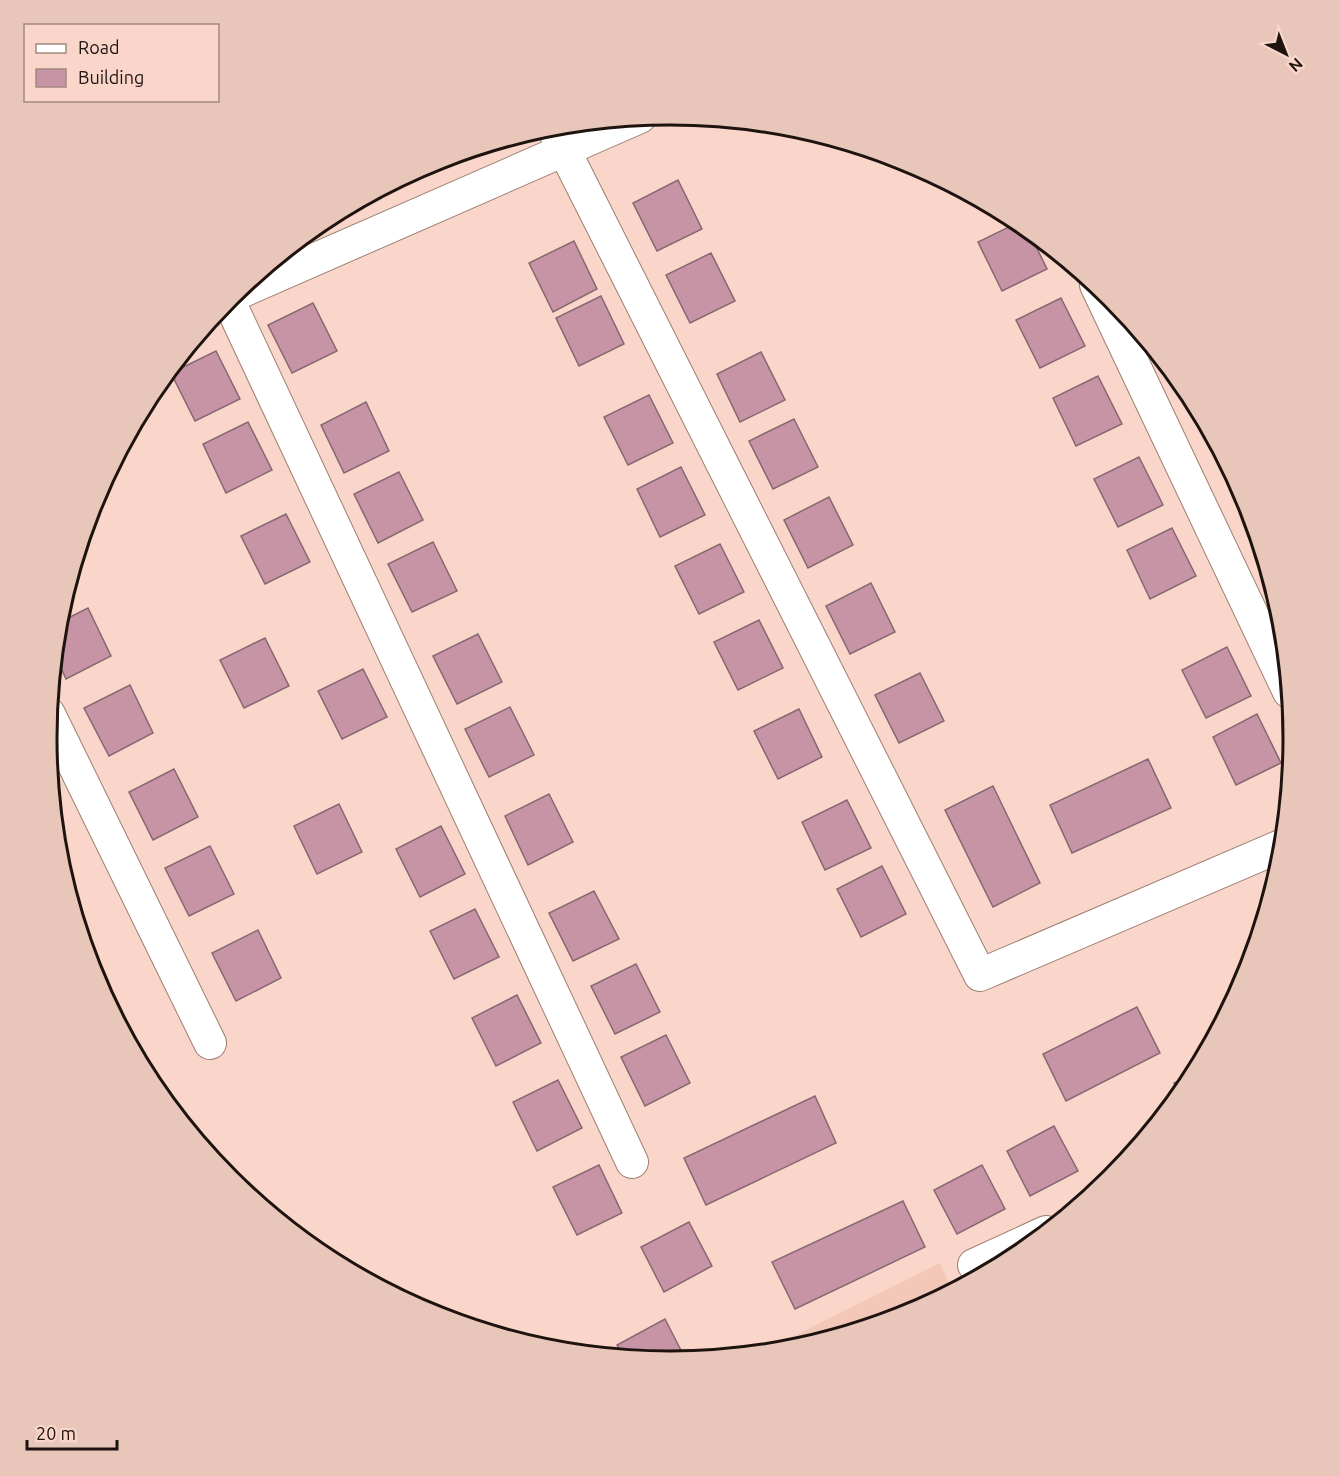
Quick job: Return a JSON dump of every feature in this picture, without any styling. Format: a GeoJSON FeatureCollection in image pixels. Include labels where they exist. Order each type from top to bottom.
{"type":"FeatureCollection","features":[{"type":"Feature","properties":{"kind":"street"},"geometry":{"type":"LineString","coordinates":[[261,282],[558,138],[588,130]]}},
{"type":"Feature","properties":{"kind":"street"},"geometry":{"type":"LineString","coordinates":[[558,138],[980,975],[1272,850]]}},
{"type":"Feature","properties":{"kind":"street"},"geometry":{"type":"LineString","coordinates":[[233,309],[632,1162]]}},
{"type":"Feature","properties":{"kind":"street"},"geometry":{"type":"LineString","coordinates":[[1108,310],[1279,672]]}},
{"type":"Feature","properties":{"kind":"street"},"geometry":{"type":"LineString","coordinates":[[57,731],[210,1043]]}},
{"type":"Feature","properties":{"kind":"street"},"geometry":{"type":"LineString","coordinates":[[974,1265],[1011,1248]]}},
{"type":"Feature","properties":{"kind":"shaded area"},"geometry":{"type":"Polygon","coordinates":[[[940,1263],[949,1284],[867,1318],[787,1340],[940,1263]]]}},
{"type":"Feature","properties":{"kind":"building"},"geometry":{"type":"Polygon","coordinates":[[[678,180],[702,229],[657,251],[633,203],[678,180]]]}},
{"type":"Feature","properties":{"kind":"building"},"geometry":{"type":"Polygon","coordinates":[[[1009,227],[1036,247],[1047,269],[1002,291],[978,242],[1009,227]]]}},
{"type":"Feature","properties":{"kind":"building"},"geometry":{"type":"Polygon","coordinates":[[[574,241],[597,289],[553,312],[529,263],[574,241]]]}},
{"type":"Feature","properties":{"kind":"building"},"geometry":{"type":"Polygon","coordinates":[[[711,253],[735,301],[690,323],[666,275],[711,253]]]}},
{"type":"Feature","properties":{"kind":"building"},"geometry":{"type":"Polygon","coordinates":[[[601,296],[624,344],[579,366],[556,318],[601,296]]]}},
{"type":"Feature","properties":{"kind":"building"},"geometry":{"type":"Polygon","coordinates":[[[1061,298],[1085,346],[1040,368],[1016,320],[1061,298]]]}},
{"type":"Feature","properties":{"kind":"building"},"geometry":{"type":"Polygon","coordinates":[[[313,303],[337,351],[292,373],[268,325],[313,303]]]}},
{"type":"Feature","properties":{"kind":"building"},"geometry":{"type":"Polygon","coordinates":[[[216,351],[240,399],[195,421],[174,379],[182,368],[216,351]]]}},
{"type":"Feature","properties":{"kind":"building"},"geometry":{"type":"Polygon","coordinates":[[[761,352],[785,400],[740,422],[717,374],[761,352]]]}},
{"type":"Feature","properties":{"kind":"building"},"geometry":{"type":"Polygon","coordinates":[[[1098,376],[1122,424],[1076,446],[1053,398],[1098,376]]]}},
{"type":"Feature","properties":{"kind":"building"},"geometry":{"type":"Polygon","coordinates":[[[649,395],[673,443],[628,465],[604,417],[649,395]]]}},
{"type":"Feature","properties":{"kind":"building"},"geometry":{"type":"Polygon","coordinates":[[[366,402],[389,451],[344,473],[321,425],[366,402]]]}},
{"type":"Feature","properties":{"kind":"building"},"geometry":{"type":"Polygon","coordinates":[[[794,419],[818,467],[773,489],[749,441],[794,419]]]}},
{"type":"Feature","properties":{"kind":"building"},"geometry":{"type":"Polygon","coordinates":[[[248,422],[272,470],[226,493],[203,444],[248,422]]]}},
{"type":"Feature","properties":{"kind":"building"},"geometry":{"type":"Polygon","coordinates":[[[1139,457],[1163,505],[1118,527],[1094,479],[1139,457]]]}},
{"type":"Feature","properties":{"kind":"building"},"geometry":{"type":"Polygon","coordinates":[[[681,467],[705,515],[660,537],[637,489],[681,467]]]}},
{"type":"Feature","properties":{"kind":"building"},"geometry":{"type":"Polygon","coordinates":[[[399,472],[423,520],[378,543],[354,494],[399,472]]]}},
{"type":"Feature","properties":{"kind":"building"},"geometry":{"type":"Polygon","coordinates":[[[829,497],[853,545],[808,568],[784,520],[829,497]]]}},
{"type":"Feature","properties":{"kind":"building"},"geometry":{"type":"Polygon","coordinates":[[[286,514],[310,562],[265,584],[241,536],[286,514]]]}},
{"type":"Feature","properties":{"kind":"building"},"geometry":{"type":"Polygon","coordinates":[[[1172,528],[1196,576],[1150,599],[1127,550],[1172,528]]]}},
{"type":"Feature","properties":{"kind":"building"},"geometry":{"type":"Polygon","coordinates":[[[433,542],[457,591],[412,612],[388,564],[433,542]]]}},
{"type":"Feature","properties":{"kind":"building"},"geometry":{"type":"Polygon","coordinates":[[[720,544],[744,592],[699,614],[675,566],[720,544]]]}},
{"type":"Feature","properties":{"kind":"building"},"geometry":{"type":"Polygon","coordinates":[[[871,583],[895,632],[850,654],[826,606],[871,583]]]}},
{"type":"Feature","properties":{"kind":"building"},"geometry":{"type":"Polygon","coordinates":[[[88,608],[111,656],[66,679],[61,668],[69,617],[88,608]]]}},
{"type":"Feature","properties":{"kind":"building"},"geometry":{"type":"Polygon","coordinates":[[[759,620],[783,668],[738,690],[714,642],[759,620]]]}},
{"type":"Feature","properties":{"kind":"building"},"geometry":{"type":"Polygon","coordinates":[[[478,634],[502,682],[457,704],[433,656],[478,634]]]}},
{"type":"Feature","properties":{"kind":"building"},"geometry":{"type":"Polygon","coordinates":[[[265,638],[289,686],[244,708],[220,660],[265,638]]]}},
{"type":"Feature","properties":{"kind":"building"},"geometry":{"type":"Polygon","coordinates":[[[1227,647],[1251,696],[1206,718],[1182,670],[1227,647]]]}},
{"type":"Feature","properties":{"kind":"building"},"geometry":{"type":"Polygon","coordinates":[[[363,669],[387,717],[342,739],[318,691],[363,669]]]}},
{"type":"Feature","properties":{"kind":"building"},"geometry":{"type":"Polygon","coordinates":[[[920,673],[944,721],[899,743],[875,695],[920,673]]]}},
{"type":"Feature","properties":{"kind":"building"},"geometry":{"type":"Polygon","coordinates":[[[130,685],[153,733],[109,756],[84,708],[130,685]]]}},
{"type":"Feature","properties":{"kind":"building"},"geometry":{"type":"Polygon","coordinates":[[[510,707],[534,755],[489,777],[465,729],[510,707]]]}},
{"type":"Feature","properties":{"kind":"building"},"geometry":{"type":"Polygon","coordinates":[[[799,709],[822,757],[778,779],[754,731],[799,709]]]}},
{"type":"Feature","properties":{"kind":"building"},"geometry":{"type":"Polygon","coordinates":[[[1257,714],[1281,763],[1236,785],[1213,737],[1257,714]]]}},
{"type":"Feature","properties":{"kind":"building"},"geometry":{"type":"Polygon","coordinates":[[[1148,759],[1171,808],[1072,853],[1050,805],[1148,759]]]}},
{"type":"Feature","properties":{"kind":"building"},"geometry":{"type":"Polygon","coordinates":[[[174,769],[198,817],[153,840],[129,792],[174,769]]]}},
{"type":"Feature","properties":{"kind":"building"},"geometry":{"type":"Polygon","coordinates":[[[993,786],[1040,883],[993,907],[945,810],[993,786]]]}},
{"type":"Feature","properties":{"kind":"building"},"geometry":{"type":"Polygon","coordinates":[[[549,794],[573,842],[528,865],[505,816],[549,794]]]}},
{"type":"Feature","properties":{"kind":"building"},"geometry":{"type":"Polygon","coordinates":[[[847,800],[871,848],[825,870],[802,822],[847,800]]]}},
{"type":"Feature","properties":{"kind":"building"},"geometry":{"type":"Polygon","coordinates":[[[339,804],[362,852],[317,874],[294,826],[339,804]]]}},
{"type":"Feature","properties":{"kind":"building"},"geometry":{"type":"Polygon","coordinates":[[[441,826],[465,874],[420,897],[396,849],[441,826]]]}},
{"type":"Feature","properties":{"kind":"building"},"geometry":{"type":"Polygon","coordinates":[[[210,846],[234,894],[189,916],[165,868],[210,846]]]}},
{"type":"Feature","properties":{"kind":"building"},"geometry":{"type":"Polygon","coordinates":[[[882,866],[906,914],[861,937],[837,889],[882,866]]]}},
{"type":"Feature","properties":{"kind":"building"},"geometry":{"type":"Polygon","coordinates":[[[594,891],[619,939],[573,961],[549,913],[594,891]]]}},
{"type":"Feature","properties":{"kind":"building"},"geometry":{"type":"Polygon","coordinates":[[[475,909],[499,957],[454,979],[430,931],[475,909]]]}},
{"type":"Feature","properties":{"kind":"building"},"geometry":{"type":"Polygon","coordinates":[[[258,930],[281,978],[236,1001],[212,953],[258,930]]]}},
{"type":"Feature","properties":{"kind":"building"},"geometry":{"type":"Polygon","coordinates":[[[636,964],[660,1012],[615,1034],[591,986],[636,964]]]}},
{"type":"Feature","properties":{"kind":"building"},"geometry":{"type":"Polygon","coordinates":[[[517,995],[541,1043],[496,1066],[472,1018],[517,995]]]}},
{"type":"Feature","properties":{"kind":"building"},"geometry":{"type":"Polygon","coordinates":[[[1137,1007],[1160,1053],[1066,1101],[1043,1054],[1137,1007]]]}},
{"type":"Feature","properties":{"kind":"building"},"geometry":{"type":"Polygon","coordinates":[[[666,1035],[690,1083],[645,1106],[621,1057],[666,1035]]]}},
{"type":"Feature","properties":{"kind":"building"},"geometry":{"type":"Polygon","coordinates":[[[558,1080],[582,1128],[537,1151],[513,1102],[558,1080]]]}},
{"type":"Feature","properties":{"kind":"building"},"geometry":{"type":"Polygon","coordinates":[[[815,1096],[836,1143],[706,1205],[684,1158],[815,1096]]]}},
{"type":"Feature","properties":{"kind":"building"},"geometry":{"type":"Polygon","coordinates":[[[1054,1126],[1078,1171],[1030,1196],[1007,1151],[1054,1126]]]}},
{"type":"Feature","properties":{"kind":"building"},"geometry":{"type":"Polygon","coordinates":[[[599,1165],[622,1213],[577,1235],[553,1187],[599,1165]]]}},
{"type":"Feature","properties":{"kind":"building"},"geometry":{"type":"Polygon","coordinates":[[[982,1165],[1005,1209],[957,1234],[934,1190],[982,1165]]]}},
{"type":"Feature","properties":{"kind":"building"},"geometry":{"type":"Polygon","coordinates":[[[903,1201],[925,1247],[795,1309],[772,1262],[903,1201]]]}},
{"type":"Feature","properties":{"kind":"building"},"geometry":{"type":"Polygon","coordinates":[[[689,1222],[712,1266],[664,1292],[641,1247],[689,1222]]]}},
{"type":"Feature","properties":{"kind":"building"},"geometry":{"type":"Polygon","coordinates":[[[665,1319],[681,1351],[630,1350],[619,1349],[617,1345],[665,1319]]]}}]}
